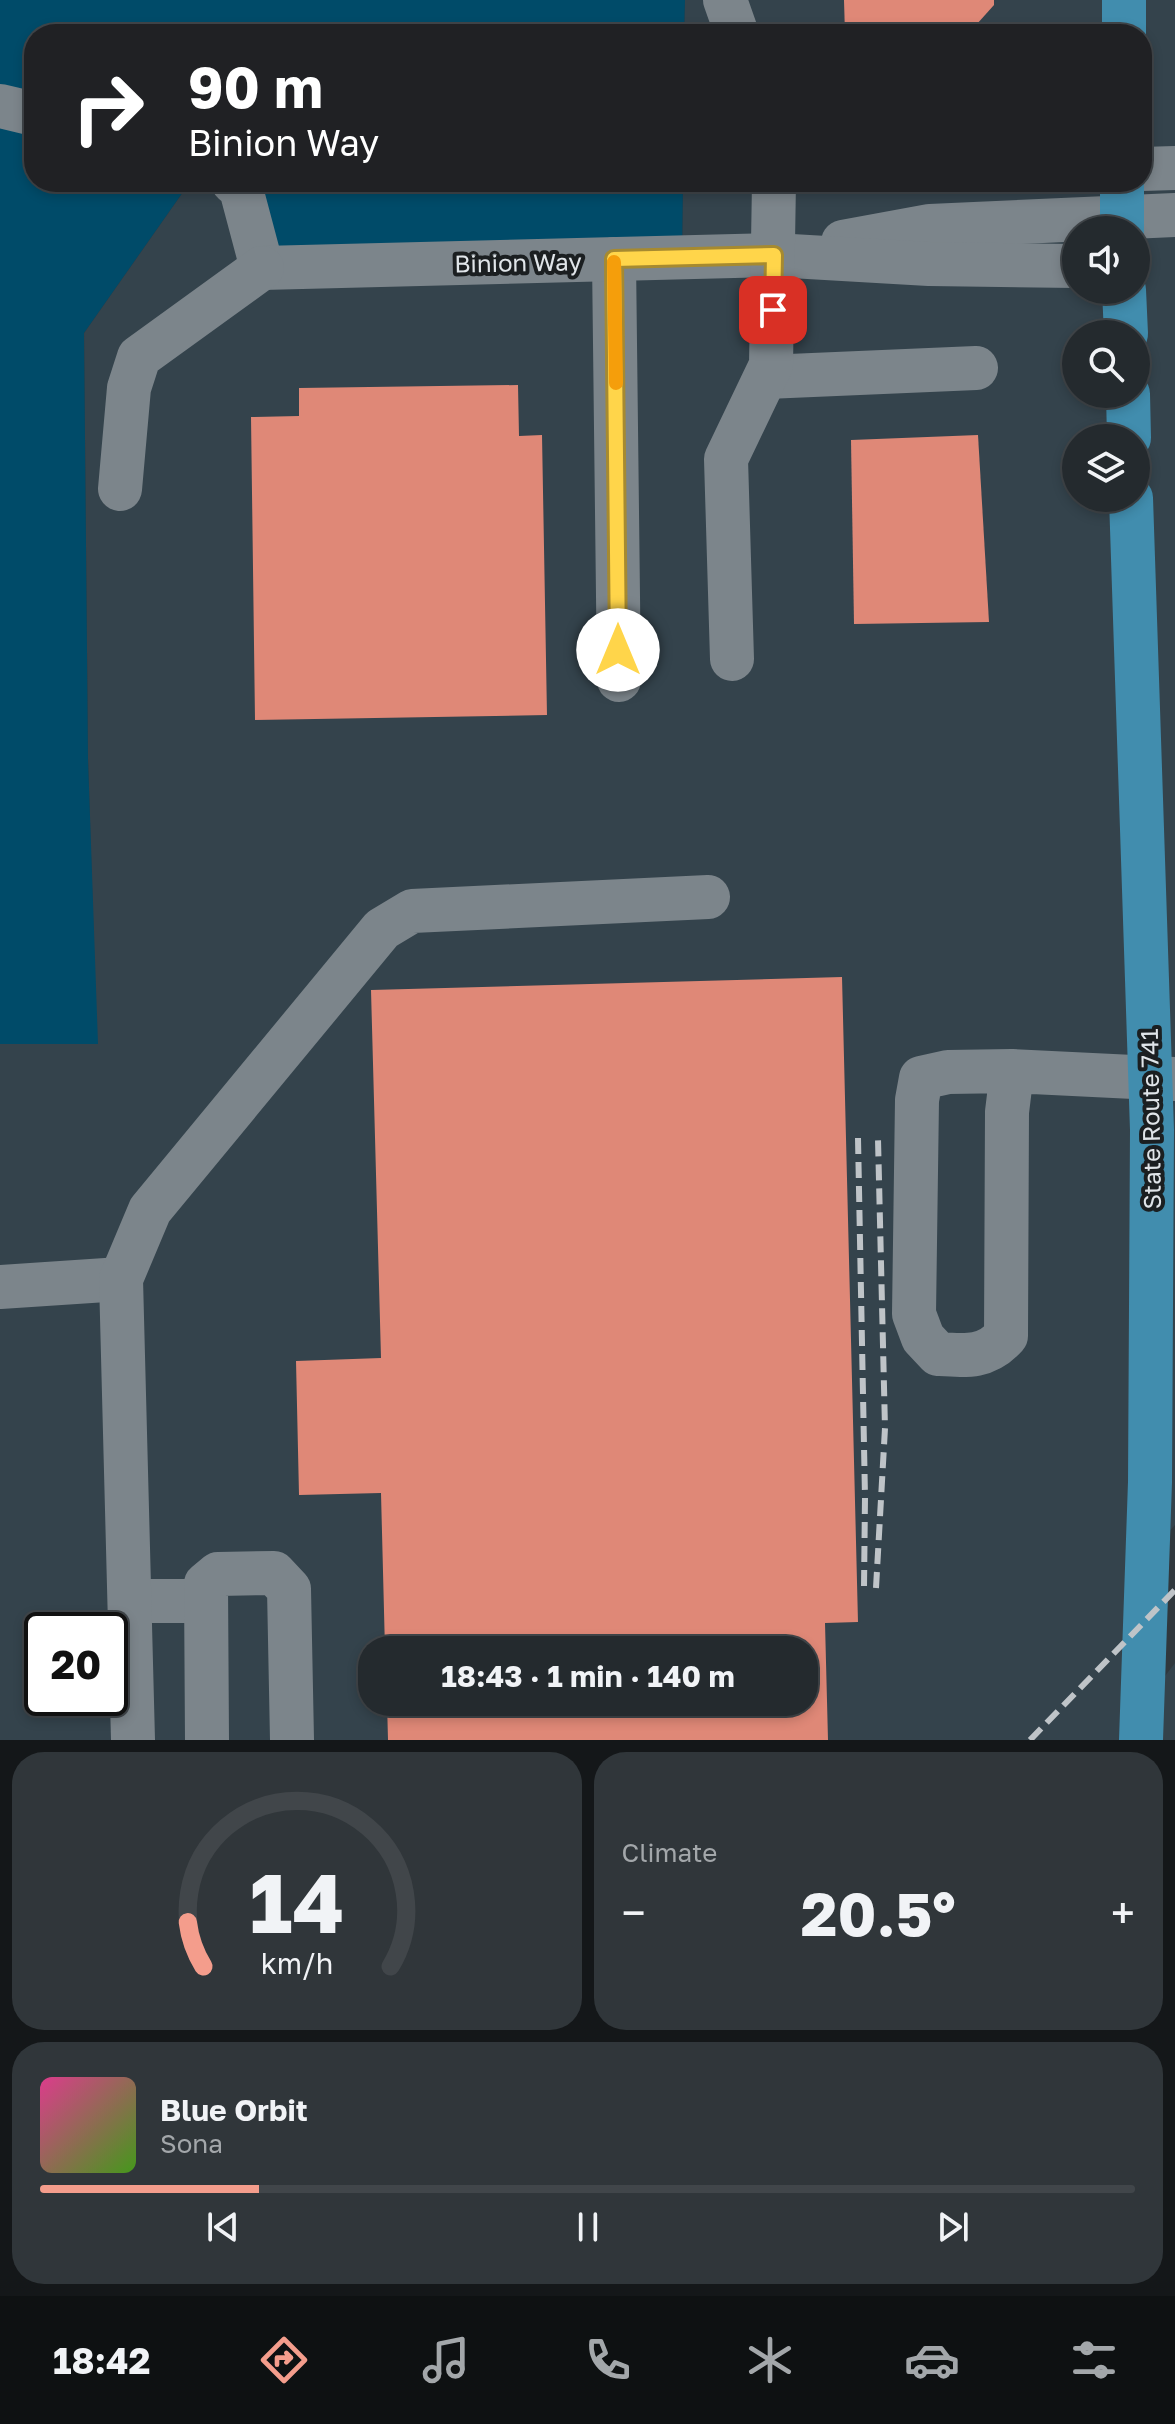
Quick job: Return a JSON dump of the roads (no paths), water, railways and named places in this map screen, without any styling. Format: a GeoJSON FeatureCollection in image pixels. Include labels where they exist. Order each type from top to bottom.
{"type":"FeatureCollection","features":[{"type":"Feature","properties":{"kind":"main road"},"geometry":{"type":"LineString","coordinates":[[1124,0],[1124,24]]}},
{"type":"Feature","properties":{"kind":"main road","name":"State Route 741"},"geometry":{"type":"LineString","coordinates":[[1132,512],[1163,1079],[1141,1740]]}},
{"type":"Feature","properties":{"kind":"street"},"geometry":{"type":"LineString","coordinates":[[725,0],[733,24]]}},
{"type":"Feature","properties":{"kind":"street"},"geometry":{"type":"LineString","coordinates":[[0,106],[24,112]]}},
{"type":"Feature","properties":{"kind":"street"},"geometry":{"type":"LineString","coordinates":[[1152,169],[1175,168]]}},
{"type":"Feature","properties":{"kind":"street"},"geometry":{"type":"LineString","coordinates":[[120,489],[129,388],[139,357],[262,268],[242,192]]}},
{"type":"Feature","properties":{"kind":"street"},"geometry":{"type":"LineString","coordinates":[[732,659],[726,459],[771,365],[774,192]]}},
{"type":"Feature","properties":{"kind":"street","name":"Binion Way"},"geometry":{"type":"LineString","coordinates":[[774,255],[930,226],[1122,210],[1175,215]]}},
{"type":"Feature","properties":{"kind":"street","name":"Binion Way"},"geometry":{"type":"LineString","coordinates":[[262,268],[774,255],[929,264],[1062,266]]}},
{"type":"Feature","properties":{"kind":"street"},"geometry":{"type":"LineString","coordinates":[[614,259],[619,680]]}},
{"type":"Feature","properties":{"kind":"street"},"geometry":{"type":"LineString","coordinates":[[766,377],[976,368]]}},
{"type":"Feature","properties":{"kind":"street"},"geometry":{"type":"LineString","coordinates":[[133,1740],[121,1279],[150,1210],[382,929],[412,911],[708,897]]}},
{"type":"Feature","properties":{"kind":"street"},"geometry":{"type":"LineString","coordinates":[[1012,1071],[1007,1139],[1009,1261],[1006,1336],[994,1350],[967,1356],[938,1354],[923,1338],[914,1314],[917,1100],[921,1078],[948,1072],[1012,1071],[1163,1079]]}},
{"type":"Feature","properties":{"kind":"street"},"geometry":{"type":"LineString","coordinates":[[0,1287],[121,1279]]}},
{"type":"Feature","properties":{"kind":"street"},"geometry":{"type":"LineString","coordinates":[[207,1740],[206,1584],[218,1574],[274,1573],[289,1589],[292,1740]]}},
{"type":"Feature","properties":{"kind":"street"},"geometry":{"type":"LineString","coordinates":[[130,1601],[205,1601]]}},
{"type":"Feature","properties":{"kind":"railway"},"geometry":{"type":"LineString","coordinates":[[858,1138],[864,1588]]}},
{"type":"Feature","properties":{"kind":"railway"},"geometry":{"type":"LineString","coordinates":[[876,1588],[885,1428],[878,1139]]}},
{"type":"Feature","properties":{"kind":"railway"},"geometry":{"type":"LineString","coordinates":[[1030,1740],[1175,1590]]}}]}
